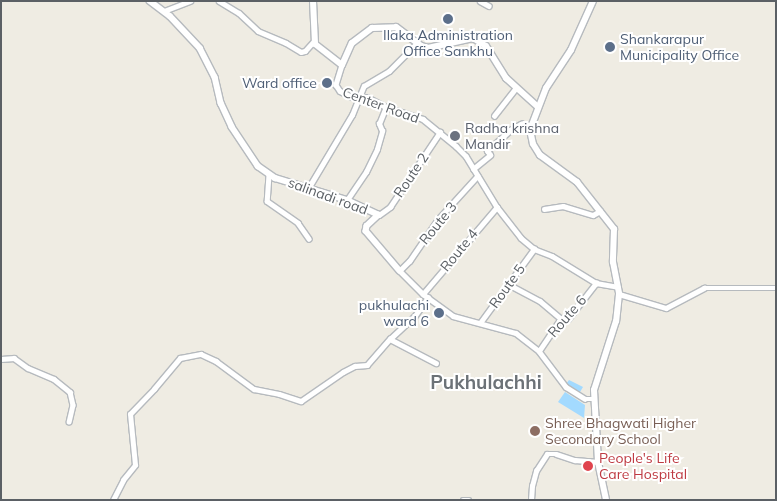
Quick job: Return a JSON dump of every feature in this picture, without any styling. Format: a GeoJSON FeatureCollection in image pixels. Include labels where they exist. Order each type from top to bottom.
{"type":"FeatureCollection","features":[{"type":"Feature","properties":{"kind":"main road"},"geometry":{"type":"LineString","coordinates":[[313,1],[315,11],[314,41],[317,46],[342,65],[352,42],[372,28],[396,27],[417,43],[432,48],[468,38],[478,40],[486,46],[502,72],[516,88],[538,107]]}},
{"type":"Feature","properties":{"kind":"main road"},"geometry":{"type":"LineString","coordinates":[[593,1],[575,41],[546,88],[531,125],[530,136],[536,150],[577,182],[614,229],[613,262],[619,290],[616,321],[611,341],[596,378],[594,399],[598,462],[606,500]]}},
{"type":"Feature","properties":{"kind":"street","name":"salinadi road"},"geometry":{"type":"LineString","coordinates":[[150,1],[164,10],[200,48],[215,77],[221,103],[232,127],[258,166],[269,175],[347,200],[379,215],[367,226],[366,231],[391,257],[400,271],[425,296],[453,316],[516,333],[539,351],[566,387],[585,399],[594,399]]}},
{"type":"Feature","properties":{"kind":"street"},"geometry":{"type":"LineString","coordinates":[[164,10],[190,1]]}},
{"type":"Feature","properties":{"kind":"street"},"geometry":{"type":"LineString","coordinates":[[219,1],[228,4],[258,31],[286,43],[301,52],[306,51],[314,41]]}},
{"type":"Feature","properties":{"kind":"street"},"geometry":{"type":"LineString","coordinates":[[480,1],[489,6]]}},
{"type":"Feature","properties":{"kind":"street"},"geometry":{"type":"LineString","coordinates":[[309,187],[356,107],[358,96],[364,86],[389,71],[417,43]]}},
{"type":"Feature","properties":{"kind":"street","name":"Center Road"},"geometry":{"type":"LineString","coordinates":[[342,65],[337,79],[337,88],[349,96],[367,97],[418,117],[440,132],[456,146],[478,176],[497,208],[522,238],[534,249],[552,256],[596,283],[666,308],[704,288],[776,288]]}},
{"type":"Feature","properties":{"kind":"street"},"geometry":{"type":"LineString","coordinates":[[494,116],[516,88]]}},
{"type":"Feature","properties":{"kind":"street"},"geometry":{"type":"LineString","coordinates":[[347,200],[366,172],[377,149],[382,131],[379,124],[386,106]]}},
{"type":"Feature","properties":{"kind":"street"},"geometry":{"type":"LineString","coordinates":[[473,169],[490,156],[487,151],[510,130],[521,124],[531,125]]}},
{"type":"Feature","properties":{"kind":"street","name":"Route 2"},"geometry":{"type":"LineString","coordinates":[[379,215],[390,207],[440,132]]}},
{"type":"Feature","properties":{"kind":"street"},"geometry":{"type":"LineString","coordinates":[[269,175],[267,201],[298,222],[309,239]]}},
{"type":"Feature","properties":{"kind":"street","name":"Route 3"},"geometry":{"type":"LineString","coordinates":[[400,271],[410,261],[438,220],[478,176]]}},
{"type":"Feature","properties":{"kind":"street"},"geometry":{"type":"LineString","coordinates":[[544,209],[563,206],[593,215],[600,211]]}},
{"type":"Feature","properties":{"kind":"street","name":"Route 4"},"geometry":{"type":"LineString","coordinates":[[113,500],[123,480],[135,465],[130,414],[180,358],[201,354],[216,361],[254,389],[301,401],[343,372],[356,366],[367,365],[390,339],[414,317],[425,296],[497,208]]}},
{"type":"Feature","properties":{"kind":"street","name":"Route 5"},"geometry":{"type":"LineString","coordinates":[[480,323],[534,249]]}},
{"type":"Feature","properties":{"kind":"street","name":"Route 6"},"geometry":{"type":"LineString","coordinates":[[539,351],[559,321],[568,319],[596,283]]}},
{"type":"Feature","properties":{"kind":"street"},"geometry":{"type":"LineString","coordinates":[[508,284],[540,301],[563,320]]}},
{"type":"Feature","properties":{"kind":"street"},"geometry":{"type":"LineString","coordinates":[[390,339],[436,363]]}},
{"type":"Feature","properties":{"kind":"street"},"geometry":{"type":"LineString","coordinates":[[1,359],[14,358],[28,368],[54,379],[70,392],[73,404],[69,422]]}},
{"type":"Feature","properties":{"kind":"street"},"geometry":{"type":"LineString","coordinates":[[531,500],[536,471],[547,454],[556,454],[584,462],[598,462]]}},
{"type":"Feature","properties":{"kind":"street"},"geometry":{"type":"LineString","coordinates":[[463,500],[469,500]]}},
{"type":"Feature","properties":{"kind":"water"},"geometry":{"type":"Polygon","coordinates":[[[569,380],[583,387],[580,392],[566,384],[569,380]]]}},
{"type":"Feature","properties":{"kind":"water"},"geometry":{"type":"Polygon","coordinates":[[[565,392],[585,405],[584,418],[558,402],[565,392]]]}},
{"type":"Feature","properties":{"kind":"place","name":"Ilaka Administration Office Sankhu"},"geometry":{"type":"Point","coordinates":[448,19]}},
{"type":"Feature","properties":{"kind":"place","name":"Shankarapur Municipality Office"},"geometry":{"type":"Point","coordinates":[610,47]}},
{"type":"Feature","properties":{"kind":"place","name":"Ward office"},"geometry":{"type":"Point","coordinates":[327,83]}},
{"type":"Feature","properties":{"kind":"place","name":"Radha krishna Mandir"},"geometry":{"type":"Point","coordinates":[455,136]}},
{"type":"Feature","properties":{"kind":"place","name":"pukhulachi ward 6"},"geometry":{"type":"Point","coordinates":[439,313]}},
{"type":"Feature","properties":{"kind":"place","name":"Shree Bhagwati Higher Secondary School"},"geometry":{"type":"Point","coordinates":[535,431]}},
{"type":"Feature","properties":{"kind":"place","name":"People's Life Care Hospital"},"geometry":{"type":"Point","coordinates":[588,466]}},
{"type":"Feature","properties":{"kind":"district","name":"Pukhulachhi"},"geometry":{"type":"Point","coordinates":[486,383]}}]}
